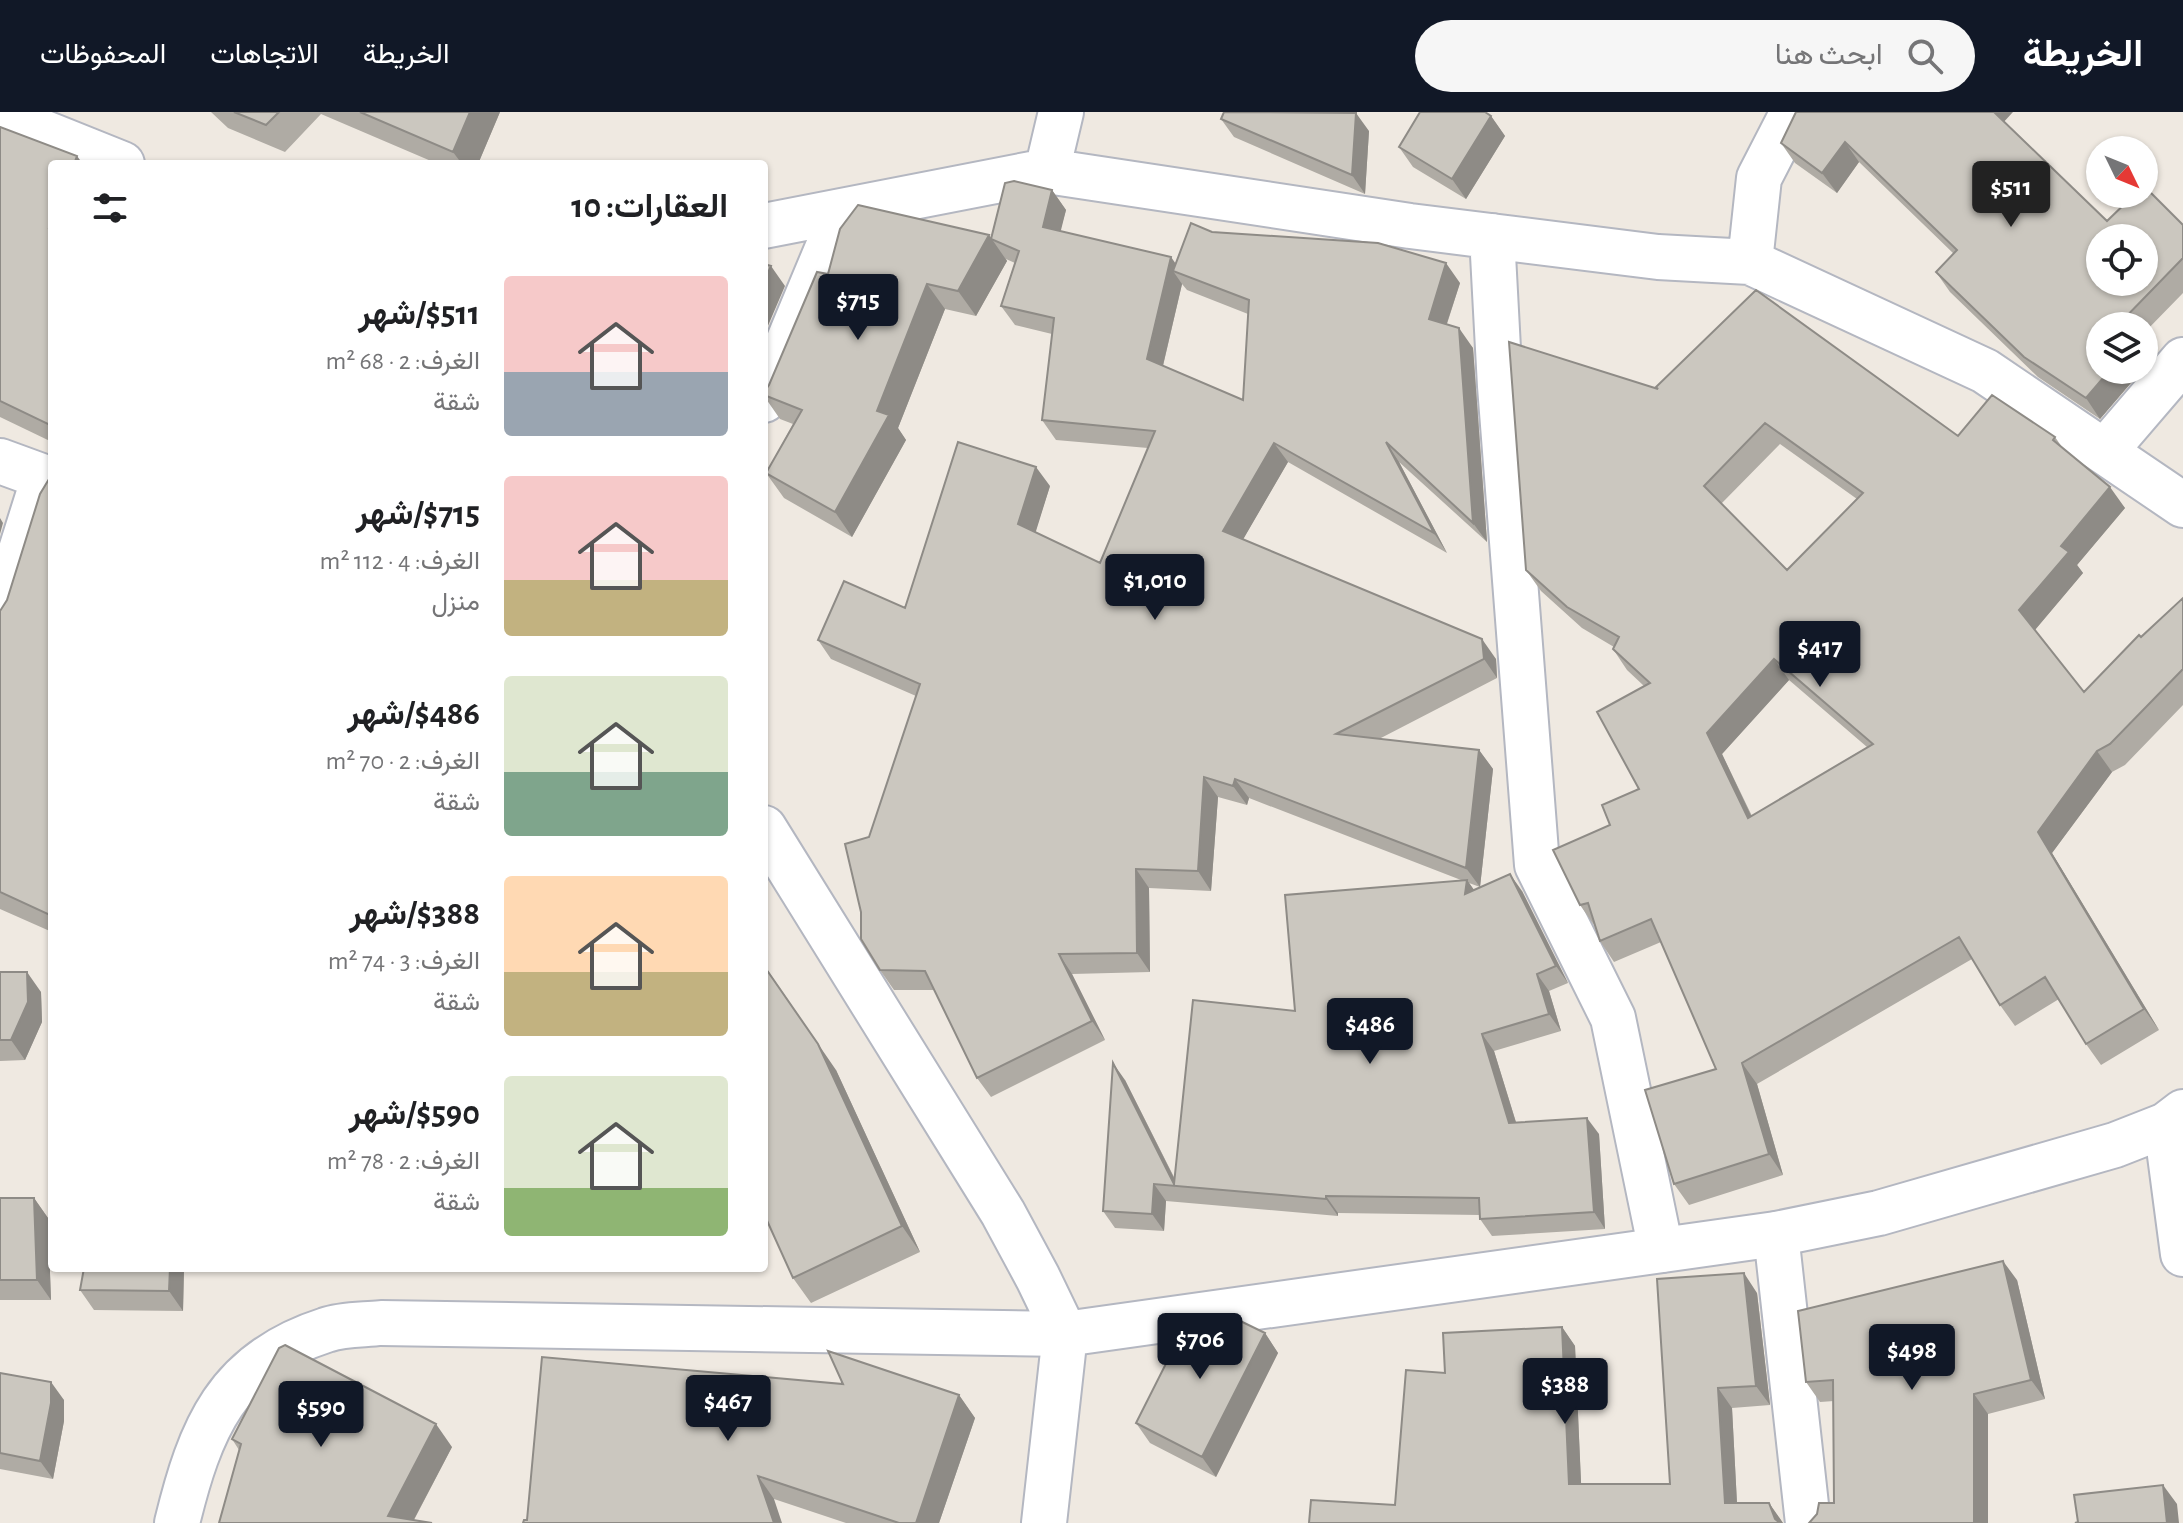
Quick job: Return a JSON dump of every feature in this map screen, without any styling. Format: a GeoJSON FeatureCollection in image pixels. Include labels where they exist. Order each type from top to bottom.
{"type":"FeatureCollection","features":[{"type":"Feature","properties":{"kind":"street"},"geometry":{"type":"LineString","coordinates":[[1047,171],[1061,112]]}},
{"type":"Feature","properties":{"kind":"street"},"geometry":{"type":"LineString","coordinates":[[1750,262],[1759,178],[1793,112]]}},
{"type":"Feature","properties":{"kind":"street"},"geometry":{"type":"LineString","coordinates":[[0,115],[112,160]]}},
{"type":"Feature","properties":{"kind":"street"},"geometry":{"type":"LineString","coordinates":[[768,225],[1047,171],[1492,236],[1658,257],[1750,262],[1985,371],[2183,505]]}},
{"type":"Feature","properties":{"kind":"street"},"geometry":{"type":"LineString","coordinates":[[768,390],[843,211]]}},
{"type":"Feature","properties":{"kind":"street"},"geometry":{"type":"LineString","coordinates":[[1492,236],[1500,386],[1537,865],[1613,1018],[1661,1250]]}},
{"type":"Feature","properties":{"kind":"street"},"geometry":{"type":"LineString","coordinates":[[2105,451],[2183,360]]}},
{"type":"Feature","properties":{"kind":"street"},"geometry":{"type":"LineString","coordinates":[[0,461],[48,479],[0,617]]}},
{"type":"Feature","properties":{"kind":"street"},"geometry":{"type":"LineString","coordinates":[[768,834],[1003,1213],[1065,1334],[1044,1523]]}},
{"type":"Feature","properties":{"kind":"street"},"geometry":{"type":"LineString","coordinates":[[177,1523],[189,1475],[207,1425],[238,1382],[280,1349],[328,1329],[381,1323],[1065,1334],[1776,1234],[1879,1213],[2115,1145],[2174,1118],[2183,1254]]}},
{"type":"Feature","properties":{"kind":"street"},"geometry":{"type":"LineString","coordinates":[[1776,1234],[1808,1523]]}},
{"type":"Feature","properties":{"kind":"building"},"geometry":{"type":"Polygon","coordinates":[[[234,112],[279,112],[266,125],[234,112]]]}},
{"type":"Feature","properties":{"kind":"building"},"geometry":{"type":"Polygon","coordinates":[[[360,112],[470,112],[453,152],[360,112]]]}},
{"type":"Feature","properties":{"kind":"building"},"geometry":{"type":"Polygon","coordinates":[[[1224,112],[1356,113],[1352,175],[1221,119],[1224,112]]]}},
{"type":"Feature","properties":{"kind":"building"},"geometry":{"type":"Polygon","coordinates":[[[1420,112],[1485,112],[1491,116],[1452,179],[1399,147],[1420,112]]]}},
{"type":"Feature","properties":{"kind":"building"},"geometry":{"type":"Polygon","coordinates":[[[1796,112],[1994,112],[2086,201],[2086,208],[2094,208],[2107,221],[2120,208],[2158,208],[2158,200],[2183,225],[2183,258],[2158,284],[2158,224],[2086,224],[2086,296],[2146,296],[2131,312],[2086,312],[2086,384],[2098,384],[2086,398],[2024,357],[1936,272],[1957,250],[1845,142],[1822,173],[1781,143],[1796,112]]]}},
{"type":"Feature","properties":{"kind":"building"},"geometry":{"type":"Polygon","coordinates":[[[0,127],[77,156],[76,160],[48,160],[48,424],[0,401],[0,127]]]}},
{"type":"Feature","properties":{"kind":"building"},"geometry":{"type":"Polygon","coordinates":[[[1014,181],[1052,190],[1043,227],[1171,257],[1147,359],[1243,400],[1249,300],[1173,271],[1191,223],[1212,232],[1378,243],[1446,263],[1429,319],[1459,328],[1473,523],[1386,442],[1434,533],[1274,443],[1223,531],[1482,639],[1484,659],[1336,734],[1479,750],[1466,868],[1235,779],[1233,786],[1204,777],[1198,871],[1136,869],[1137,953],[1059,954],[1092,1021],[977,1078],[925,971],[880,970],[861,939],[861,912],[845,844],[869,837],[920,684],[818,640],[844,581],[905,608],[958,442],[1036,467],[1018,524],[1100,563],[1155,431],[1042,420],[1054,318],[1001,306],[1019,251],[991,239],[1005,183],[1014,181]]]}},
{"type":"Feature","properties":{"kind":"building"},"geometry":{"type":"Polygon","coordinates":[[[858,205],[989,235],[958,291],[927,284],[877,411],[889,415],[835,512],[768,474],[802,410],[768,397],[768,386],[817,272],[828,274],[840,229],[858,205]]]}},
{"type":"Feature","properties":{"kind":"building"},"geometry":{"type":"Polygon","coordinates":[[[1756,290],[1958,436],[1992,395],[2055,437],[2053,440],[2110,487],[2061,546],[2069,552],[2019,610],[2084,692],[2139,635],[2141,637],[2183,598],[2183,669],[2110,744],[2097,751],[2038,832],[2144,1009],[2086,1044],[2045,977],[2000,1005],[1959,937],[1742,1063],[1769,1154],[1674,1184],[1645,1090],[1716,1069],[1651,919],[1600,941],[1588,903],[1580,905],[1553,850],[1610,825],[1602,805],[1639,789],[1597,712],[1650,683],[1613,649],[1619,637],[1567,607],[1526,570],[1509,342],[1658,389],[1656,387],[1756,290]],[[1765,423],[1704,486],[1787,570],[1863,493],[1765,423]],[[1774,659],[1707,733],[1748,818],[1873,744],[1774,659]]]}},
{"type":"Feature","properties":{"kind":"building"},"geometry":{"type":"Polygon","coordinates":[[[48,481],[48,914],[0,892],[0,611],[7,600],[40,494],[48,481]]]}},
{"type":"Feature","properties":{"kind":"building"},"geometry":{"type":"Polygon","coordinates":[[[1510,874],[1556,966],[1537,974],[1549,1014],[1482,1034],[1509,1123],[1587,1118],[1594,1212],[1480,1219],[1479,1198],[1326,1196],[1326,1199],[1154,1184],[1152,1214],[1103,1211],[1113,1063],[1174,1184],[1193,1000],[1295,1011],[1285,895],[1467,880],[1465,894],[1510,874]]]}},
{"type":"Feature","properties":{"kind":"building"},"geometry":{"type":"Polygon","coordinates":[[[0,972],[27,972],[28,1002],[11,1040],[0,1040],[0,972]]]}},
{"type":"Feature","properties":{"kind":"building"},"geometry":{"type":"Polygon","coordinates":[[[768,972],[818,1044],[902,1226],[793,1278],[768,1223],[768,972]]]}},
{"type":"Feature","properties":{"kind":"building"},"geometry":{"type":"Polygon","coordinates":[[[0,1198],[34,1198],[37,1280],[0,1280],[0,1198]]]}},
{"type":"Feature","properties":{"kind":"building"},"geometry":{"type":"Polygon","coordinates":[[[2003,1261],[2031,1380],[1974,1394],[1974,1523],[1809,1523],[1817,1514],[1819,1503],[1834,1503],[1833,1380],[1806,1382],[1798,1311],[2003,1261]]]}},
{"type":"Feature","properties":{"kind":"building"},"geometry":{"type":"Polygon","coordinates":[[[83,1272],[170,1272],[169,1291],[80,1290],[83,1272]]]}},
{"type":"Feature","properties":{"kind":"building"},"geometry":{"type":"Polygon","coordinates":[[[1744,1273],[1756,1386],[1718,1388],[1725,1503],[1769,1503],[1775,1519],[1780,1523],[1309,1523],[1311,1500],[1395,1505],[1406,1370],[1445,1373],[1443,1333],[1562,1327],[1569,1484],[1670,1484],[1657,1279],[1744,1273]]]}},
{"type":"Feature","properties":{"kind":"building"},"geometry":{"type":"Polygon","coordinates":[[[1228,1315],[1265,1333],[1202,1457],[1136,1423],[1188,1320],[1228,1315]]]}},
{"type":"Feature","properties":{"kind":"building"},"geometry":{"type":"Polygon","coordinates":[[[285,1345],[436,1424],[388,1516],[432,1523],[219,1523],[241,1444],[232,1439],[279,1348],[285,1345]]]}},
{"type":"Feature","properties":{"kind":"building"},"geometry":{"type":"Polygon","coordinates":[[[828,1351],[959,1395],[916,1523],[899,1523],[758,1476],[774,1523],[523,1523],[527,1520],[542,1357],[843,1384],[828,1351]]]}},
{"type":"Feature","properties":{"kind":"building"},"geometry":{"type":"Polygon","coordinates":[[[0,1373],[51,1382],[51,1403],[40,1461],[0,1453],[0,1373]]]}},
{"type":"Feature","properties":{"kind":"building"},"geometry":{"type":"Polygon","coordinates":[[[2163,1485],[2167,1523],[2075,1523],[2078,1522],[2074,1495],[2163,1485]]]}}]}
